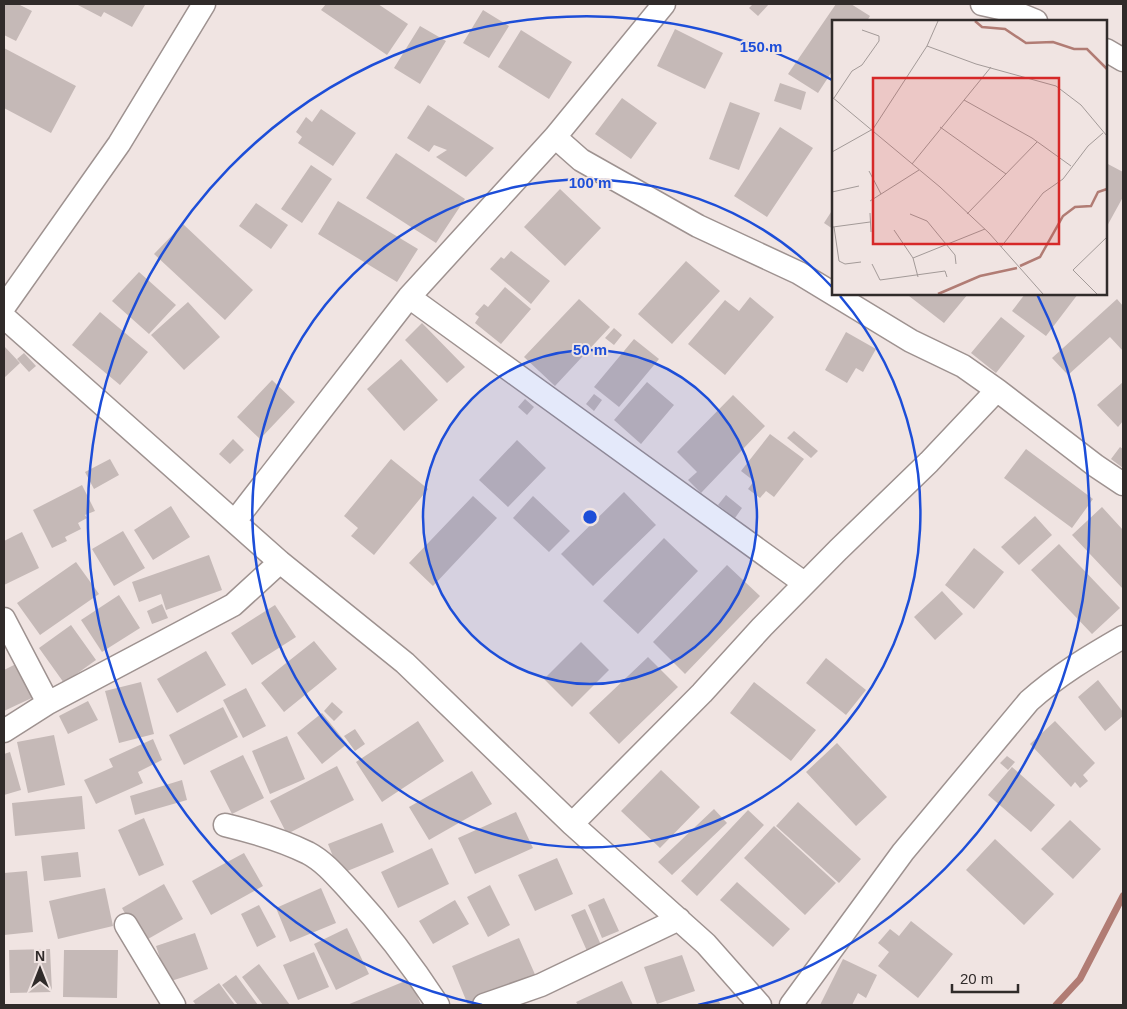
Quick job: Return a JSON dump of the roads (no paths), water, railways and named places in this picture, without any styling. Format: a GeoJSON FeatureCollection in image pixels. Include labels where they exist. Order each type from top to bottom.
{"type":"FeatureCollection","features":[{"type":"Feature","properties":{"kind":"street"},"geometry":{"type":"LineString","coordinates":[[4,307],[119,144],[204,4]]}},
{"type":"Feature","properties":{"kind":"street"},"geometry":{"type":"LineString","coordinates":[[235,521],[410,298],[555,137],[664,4]]}},
{"type":"Feature","properties":{"kind":"street"},"geometry":{"type":"LineString","coordinates":[[982,4],[1009,10],[1034,20]]}},
{"type":"Feature","properties":{"kind":"street"},"geometry":{"type":"LineString","coordinates":[[1107,51],[1123,60]]}},
{"type":"Feature","properties":{"kind":"street"},"geometry":{"type":"LineString","coordinates":[[555,137],[582,160],[690,221],[799,273],[832,293]]}},
{"type":"Feature","properties":{"kind":"street"},"geometry":{"type":"LineString","coordinates":[[835,295],[911,341],[963,366],[1096,466],[1123,484]]}},
{"type":"Feature","properties":{"kind":"street"},"geometry":{"type":"LineString","coordinates":[[410,298],[804,583]]}},
{"type":"Feature","properties":{"kind":"street"},"geometry":{"type":"LineString","coordinates":[[4,317],[280,562],[405,663],[572,824],[706,944],[760,1005]]}},
{"type":"Feature","properties":{"kind":"street"},"geometry":{"type":"LineString","coordinates":[[572,824],[702,693],[762,626],[804,583],[930,462],[993,387]]}},
{"type":"Feature","properties":{"kind":"street"},"geometry":{"type":"LineString","coordinates":[[4,731],[48,702],[234,605],[280,562]]}},
{"type":"Feature","properties":{"kind":"street"},"geometry":{"type":"LineString","coordinates":[[4,619],[48,702]]}},
{"type":"Feature","properties":{"kind":"street"},"geometry":{"type":"LineString","coordinates":[[792,1005],[903,852],[1029,701],[1048,684],[1079,662],[1123,637]]}},
{"type":"Feature","properties":{"kind":"street"},"geometry":{"type":"LineString","coordinates":[[225,825],[279,840],[309,854],[328,867],[359,900],[412,966],[438,1005]]}},
{"type":"Feature","properties":{"kind":"street"},"geometry":{"type":"LineString","coordinates":[[484,1005],[541,985],[679,920]]}},
{"type":"Feature","properties":{"kind":"street"},"geometry":{"type":"LineString","coordinates":[[126,925],[174,1005]]}},
{"type":"Feature","properties":{"kind":"waterway"},"geometry":{"type":"LineString","coordinates":[[1056,1005],[1080,979],[1123,896]]}}]}
